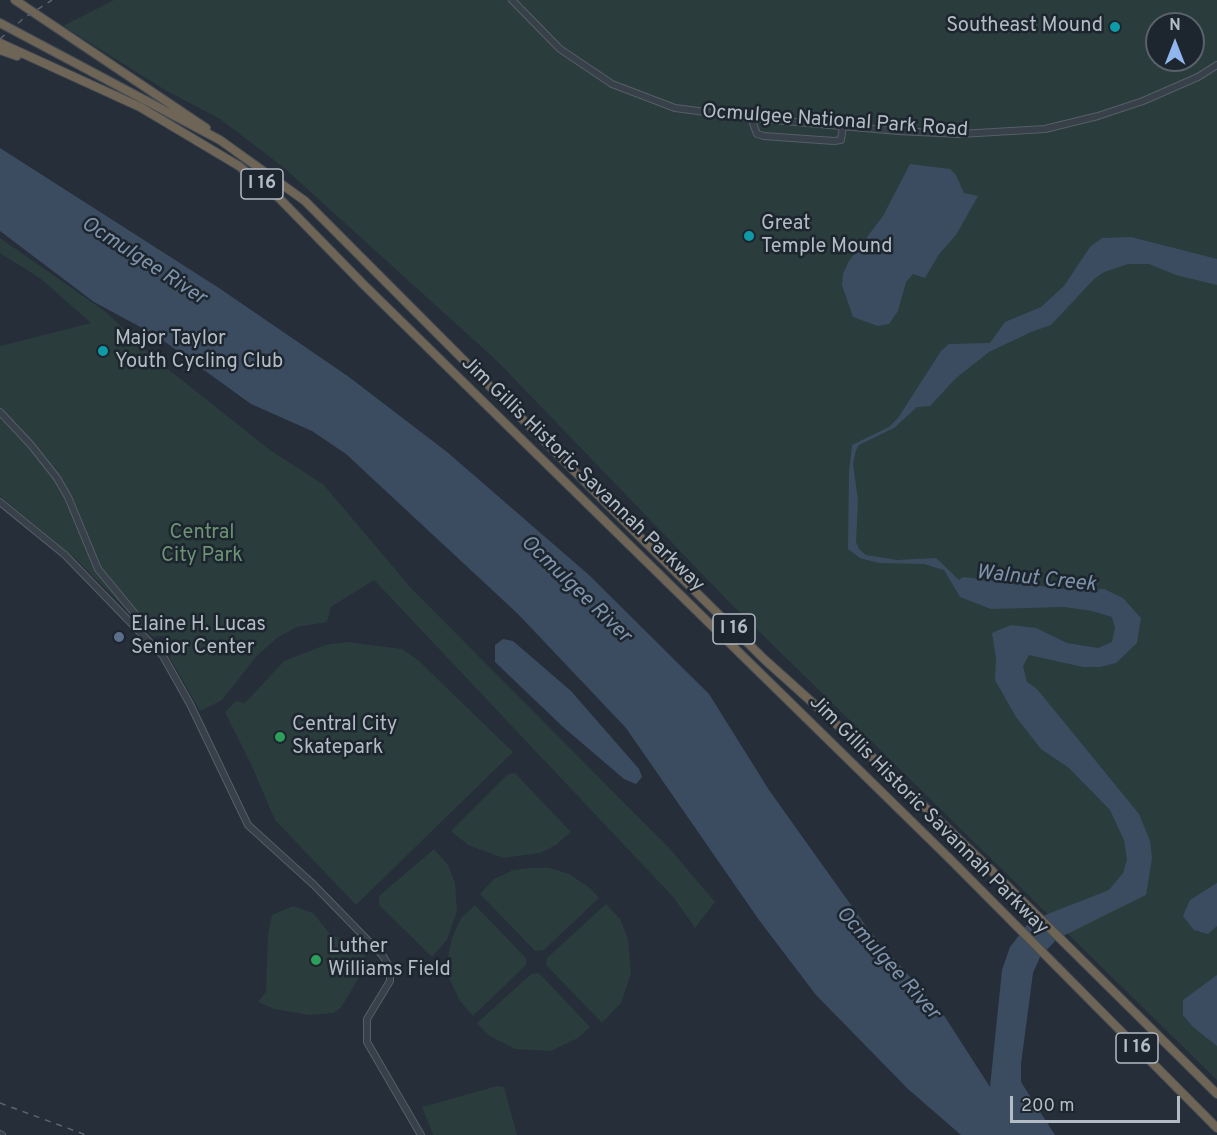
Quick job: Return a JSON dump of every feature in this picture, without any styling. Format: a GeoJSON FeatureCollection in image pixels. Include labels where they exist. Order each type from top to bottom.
{"type":"FeatureCollection","features":[{"type":"Feature","properties":{"kind":"highway"},"geometry":{"type":"LineString","coordinates":[[15,0],[192,117],[220,140]]}},
{"type":"Feature","properties":{"kind":"highway","name":"Jim Gillis Historic Savannah Parkway"},"geometry":{"type":"LineString","coordinates":[[0,23],[220,140],[305,201],[748,643],[992,871],[1217,1094]]}},
{"type":"Feature","properties":{"kind":"highway","name":"Jim Gillis Historic Savannah Parkway"},"geometry":{"type":"LineString","coordinates":[[0,43],[140,107],[199,140],[239,166],[279,198],[364,285],[951,860],[1056,969],[1217,1128]]}},
{"type":"Feature","properties":{"kind":"highway"},"geometry":{"type":"LineString","coordinates":[[0,50],[39,62]]}},
{"type":"Feature","properties":{"kind":"street","name":"Ocmulgee National Park Road"},"geometry":{"type":"LineString","coordinates":[[512,0],[560,49],[612,84],[675,108],[751,118],[960,134],[1045,129],[1098,116],[1143,101],[1198,77],[1217,65]]}},
{"type":"Feature","properties":{"kind":"street"},"geometry":{"type":"LineString","coordinates":[[751,118],[757,135],[764,136],[834,141],[841,140],[843,126]]}},
{"type":"Feature","properties":{"kind":"street"},"geometry":{"type":"LineString","coordinates":[[0,412],[31,445],[57,478],[69,496],[98,569],[145,626]]}},
{"type":"Feature","properties":{"kind":"street"},"geometry":{"type":"LineString","coordinates":[[0,502],[65,555],[163,656],[190,704],[248,825],[349,919],[383,956],[390,968],[390,981],[367,1019],[367,1042],[421,1135]]}},
{"type":"Feature","properties":{"kind":"green space"},"geometry":{"type":"Polygon","coordinates":[[[114,0],[1217,0],[1217,1080],[731,604],[497,361],[283,167],[220,119],[165,90],[63,26],[114,0]]]}},
{"type":"Feature","properties":{"kind":"green space","name":"Central City Park"},"geometry":{"type":"Polygon","coordinates":[[[0,238],[106,312],[153,357],[270,450],[324,485],[411,588],[671,850],[715,902],[695,928],[674,898],[374,580],[331,607],[327,622],[297,627],[277,638],[256,657],[222,700],[200,711],[170,658],[172,647],[170,640],[162,636],[153,637],[77,560],[0,496],[0,346],[91,323],[41,279],[0,253],[0,238]]]}},
{"type":"Feature","properties":{"kind":"green space"},"geometry":{"type":"Polygon","coordinates":[[[347,642],[402,649],[418,660],[513,752],[356,905],[275,820],[225,712],[236,701],[245,703],[284,661],[325,645],[347,642]]]}},
{"type":"Feature","properties":{"kind":"green space"},"geometry":{"type":"Polygon","coordinates":[[[515,773],[571,832],[556,845],[540,853],[503,858],[468,845],[451,831],[508,774],[515,773]]]}},
{"type":"Feature","properties":{"kind":"green space"},"geometry":{"type":"Polygon","coordinates":[[[434,849],[448,865],[455,882],[457,911],[447,940],[432,957],[379,905],[379,896],[434,849]]]}},
{"type":"Feature","properties":{"kind":"green space"},"geometry":{"type":"Polygon","coordinates":[[[549,868],[569,874],[590,888],[599,898],[544,950],[535,951],[480,894],[494,879],[513,870],[549,868]]]}},
{"type":"Feature","properties":{"kind":"green space"},"geometry":{"type":"Polygon","coordinates":[[[606,904],[620,919],[628,939],[631,973],[621,1003],[602,1023],[546,965],[547,958],[606,904]]]}},
{"type":"Feature","properties":{"kind":"green space"},"geometry":{"type":"Polygon","coordinates":[[[475,905],[526,958],[526,965],[473,1016],[460,1001],[449,978],[448,957],[452,938],[461,918],[475,905]]]}},
{"type":"Feature","properties":{"kind":"green space","name":"Luther Williams Field"},"geometry":{"type":"Polygon","coordinates":[[[293,906],[313,913],[331,935],[367,947],[362,973],[340,1009],[333,1013],[309,1015],[274,1009],[258,1002],[266,992],[268,934],[272,915],[293,906]]]}},
{"type":"Feature","properties":{"kind":"green space"},"geometry":{"type":"Polygon","coordinates":[[[539,973],[590,1027],[578,1038],[551,1051],[515,1049],[488,1035],[477,1023],[531,974],[539,973]]]}},
{"type":"Feature","properties":{"kind":"green space"},"geometry":{"type":"Polygon","coordinates":[[[497,1086],[504,1087],[517,1135],[433,1135],[422,1107],[497,1086]]]}},
{"type":"Feature","properties":{"kind":"water","name":"Ocmulgee River"},"geometry":{"type":"Polygon","coordinates":[[[0,148],[219,288],[349,377],[447,452],[589,575],[709,694],[769,790],[868,929],[945,1017],[990,1087],[1002,970],[1010,947],[1030,921],[1109,890],[1123,873],[1127,860],[1124,840],[1110,810],[1069,768],[1041,749],[1016,717],[995,680],[996,658],[992,633],[1011,625],[1036,628],[1067,643],[1098,648],[1112,642],[1115,628],[1112,617],[1092,611],[1064,607],[991,609],[960,597],[944,570],[924,564],[879,563],[860,558],[848,549],[849,472],[852,445],[889,427],[898,418],[941,351],[949,344],[990,343],[1005,322],[1041,307],[1064,286],[1090,247],[1102,238],[1131,237],[1217,259],[1217,285],[1176,275],[1149,264],[1128,264],[1104,272],[1094,279],[1051,325],[989,352],[956,378],[930,406],[917,407],[894,428],[859,445],[853,464],[858,500],[856,542],[859,549],[866,555],[897,560],[936,558],[959,580],[963,577],[1075,590],[1104,589],[1123,598],[1141,618],[1137,643],[1116,663],[1100,667],[1083,667],[1029,655],[1023,666],[1027,682],[1037,689],[1139,814],[1150,841],[1152,858],[1146,895],[1057,939],[1040,957],[1033,973],[1021,1064],[1021,1082],[1055,1135],[961,1135],[908,1089],[816,995],[759,920],[626,728],[518,614],[346,454],[312,431],[251,404],[157,336],[94,302],[0,231],[0,148]]]}},
{"type":"Feature","properties":{"kind":"water"},"geometry":{"type":"Polygon","coordinates":[[[910,164],[950,169],[956,175],[964,193],[978,196],[956,235],[939,254],[925,278],[913,274],[906,282],[898,311],[889,324],[878,326],[853,317],[842,285],[843,274],[849,261],[883,216],[910,164]]]}},
{"type":"Feature","properties":{"kind":"water"},"geometry":{"type":"Polygon","coordinates":[[[503,639],[513,641],[571,691],[639,769],[642,777],[636,784],[624,779],[562,726],[495,662],[495,645],[503,639]]]}},
{"type":"Feature","properties":{"kind":"water"},"geometry":{"type":"Polygon","coordinates":[[[1217,883],[1217,926],[1208,934],[1194,930],[1183,916],[1190,900],[1217,883]]]}},
{"type":"Feature","properties":{"kind":"water"},"geometry":{"type":"Polygon","coordinates":[[[1217,975],[1217,1046],[1193,1027],[1183,1015],[1183,1000],[1217,975]]]}},
{"type":"Feature","properties":{"kind":"railway"},"geometry":{"type":"LineString","coordinates":[[0,39],[24,18],[52,0]]}},
{"type":"Feature","properties":{"kind":"railway"},"geometry":{"type":"LineString","coordinates":[[0,1103],[86,1135]]}},
{"type":"Feature","properties":{"kind":"place","name":"Southeast Mound"},"geometry":{"type":"Point","coordinates":[1115,27]}},
{"type":"Feature","properties":{"kind":"place","name":"Great Temple Mound"},"geometry":{"type":"Point","coordinates":[749,236]}},
{"type":"Feature","properties":{"kind":"place","name":"Major Taylor Youth Cycling Club"},"geometry":{"type":"Point","coordinates":[103,351]}},
{"type":"Feature","properties":{"kind":"place","name":"Elaine H. Lucas Senior Center"},"geometry":{"type":"Point","coordinates":[119,637]}},
{"type":"Feature","properties":{"kind":"place","name":"Central City Skatepark"},"geometry":{"type":"Point","coordinates":[280,737]}},
{"type":"Feature","properties":{"kind":"place","name":"Luther Williams Field"},"geometry":{"type":"Point","coordinates":[316,960]}},
{"type":"Feature","properties":{"kind":"water label","name":"Walnut Creek"},"geometry":{"type":"Point","coordinates":[1036,580]}}]}
